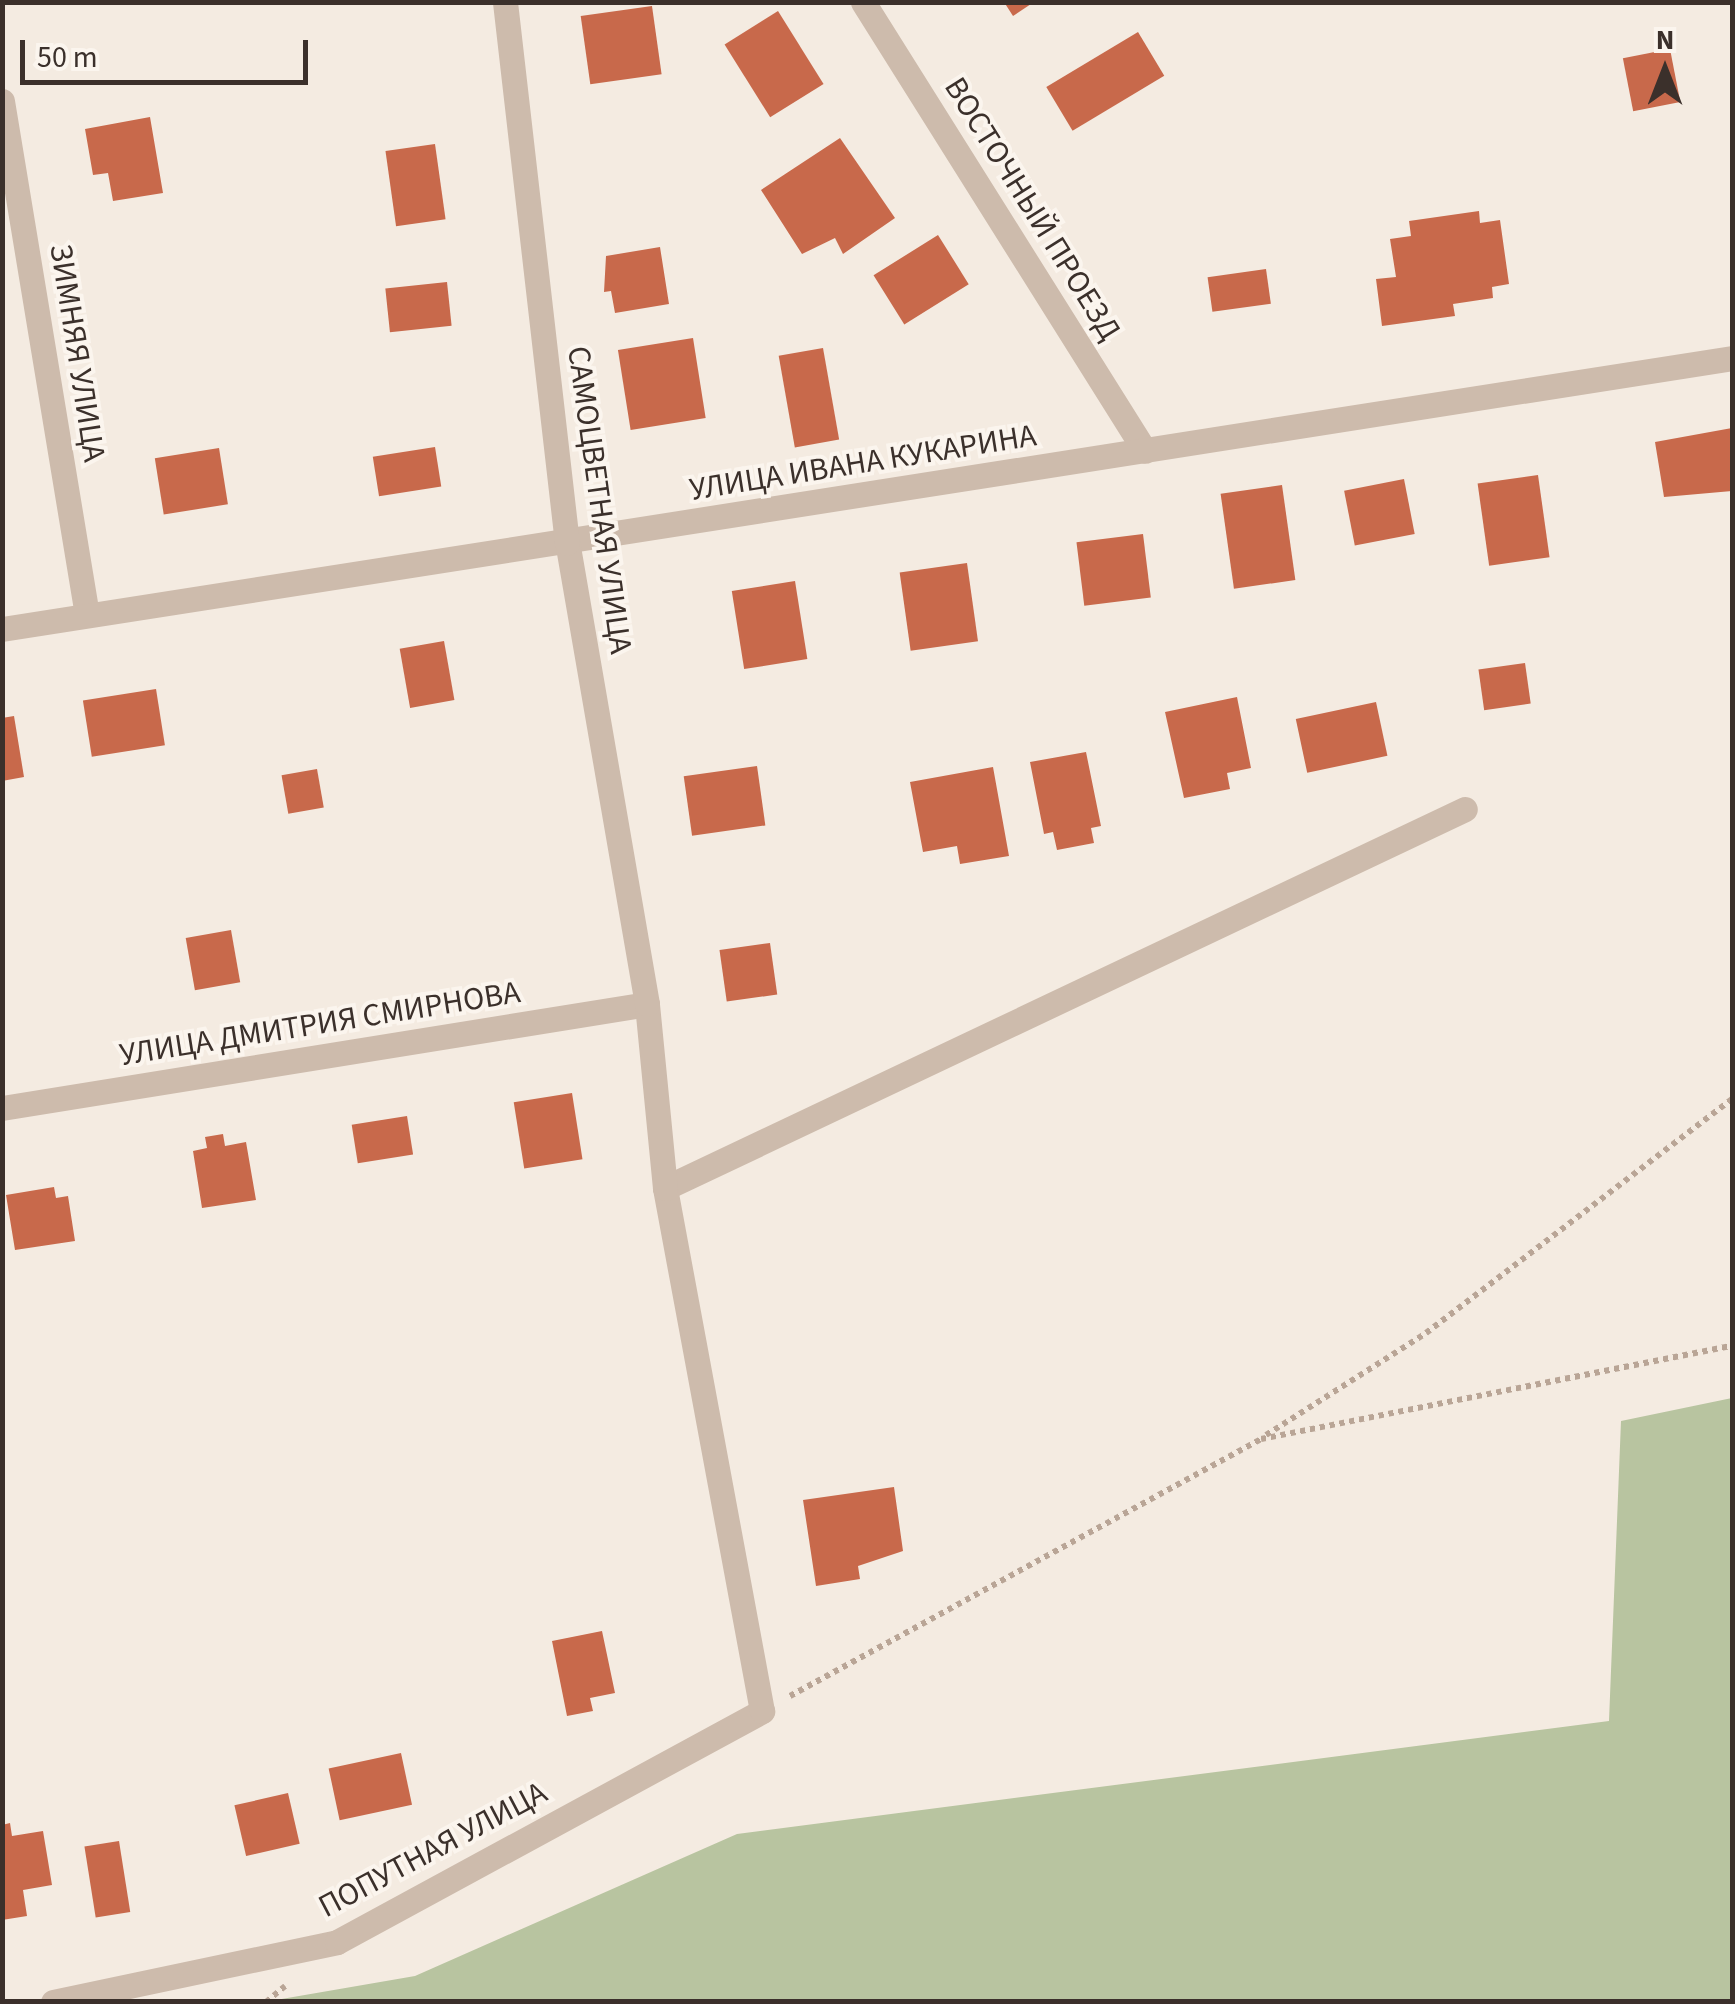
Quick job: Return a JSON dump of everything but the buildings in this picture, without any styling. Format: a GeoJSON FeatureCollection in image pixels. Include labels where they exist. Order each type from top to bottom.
{"type":"FeatureCollection","features":[{"type":"Feature","properties":{"kind":"street","name":"САМОЦВЕТНАЯ УЛИЦА"},"geometry":{"type":"LineString","coordinates":[[504,2],[567,543],[647,1004],[665,1188],[762,1710]]}},
{"type":"Feature","properties":{"kind":"street","name":"ВОСТОЧНЫЙ ПРОЕЗД"},"geometry":{"type":"LineString","coordinates":[[863,2],[1145,451]]}},
{"type":"Feature","properties":{"kind":"street","name":"ЗИМНЯЯ УЛИЦА"},"geometry":{"type":"LineString","coordinates":[[2,102],[87,615]]}},
{"type":"Feature","properties":{"kind":"street","name":"УЛИЦА ИВАНА КУКАРИНА"},"geometry":{"type":"LineString","coordinates":[[2,629],[1732,358]]}},
{"type":"Feature","properties":{"kind":"street"},"geometry":{"type":"LineString","coordinates":[[665,1188],[1465,809]]}},
{"type":"Feature","properties":{"kind":"street","name":"УЛИЦА ДМИТРИЯ СМИРНОВА"},"geometry":{"type":"LineString","coordinates":[[2,1108],[647,1004]]}},
{"type":"Feature","properties":{"kind":"street","name":"ПОПУТНАЯ УЛИЦА"},"geometry":{"type":"LineString","coordinates":[[54,2002],[337,1942],[762,1710]]}},
{"type":"Feature","properties":{"kind":"path"},"geometry":{"type":"LineString","coordinates":[[762,1710],[1260,1439],[1426,1333],[1732,1099]]}},
{"type":"Feature","properties":{"kind":"path"},"geometry":{"type":"LineString","coordinates":[[1260,1439],[1732,1346]]}},
{"type":"Feature","properties":{"kind":"green space"},"geometry":{"type":"Polygon","coordinates":[[[1732,1398],[1732,2001],[270,2001],[415,1976],[737,1834],[1609,1721],[1621,1421],[1732,1398]]]}}]}
